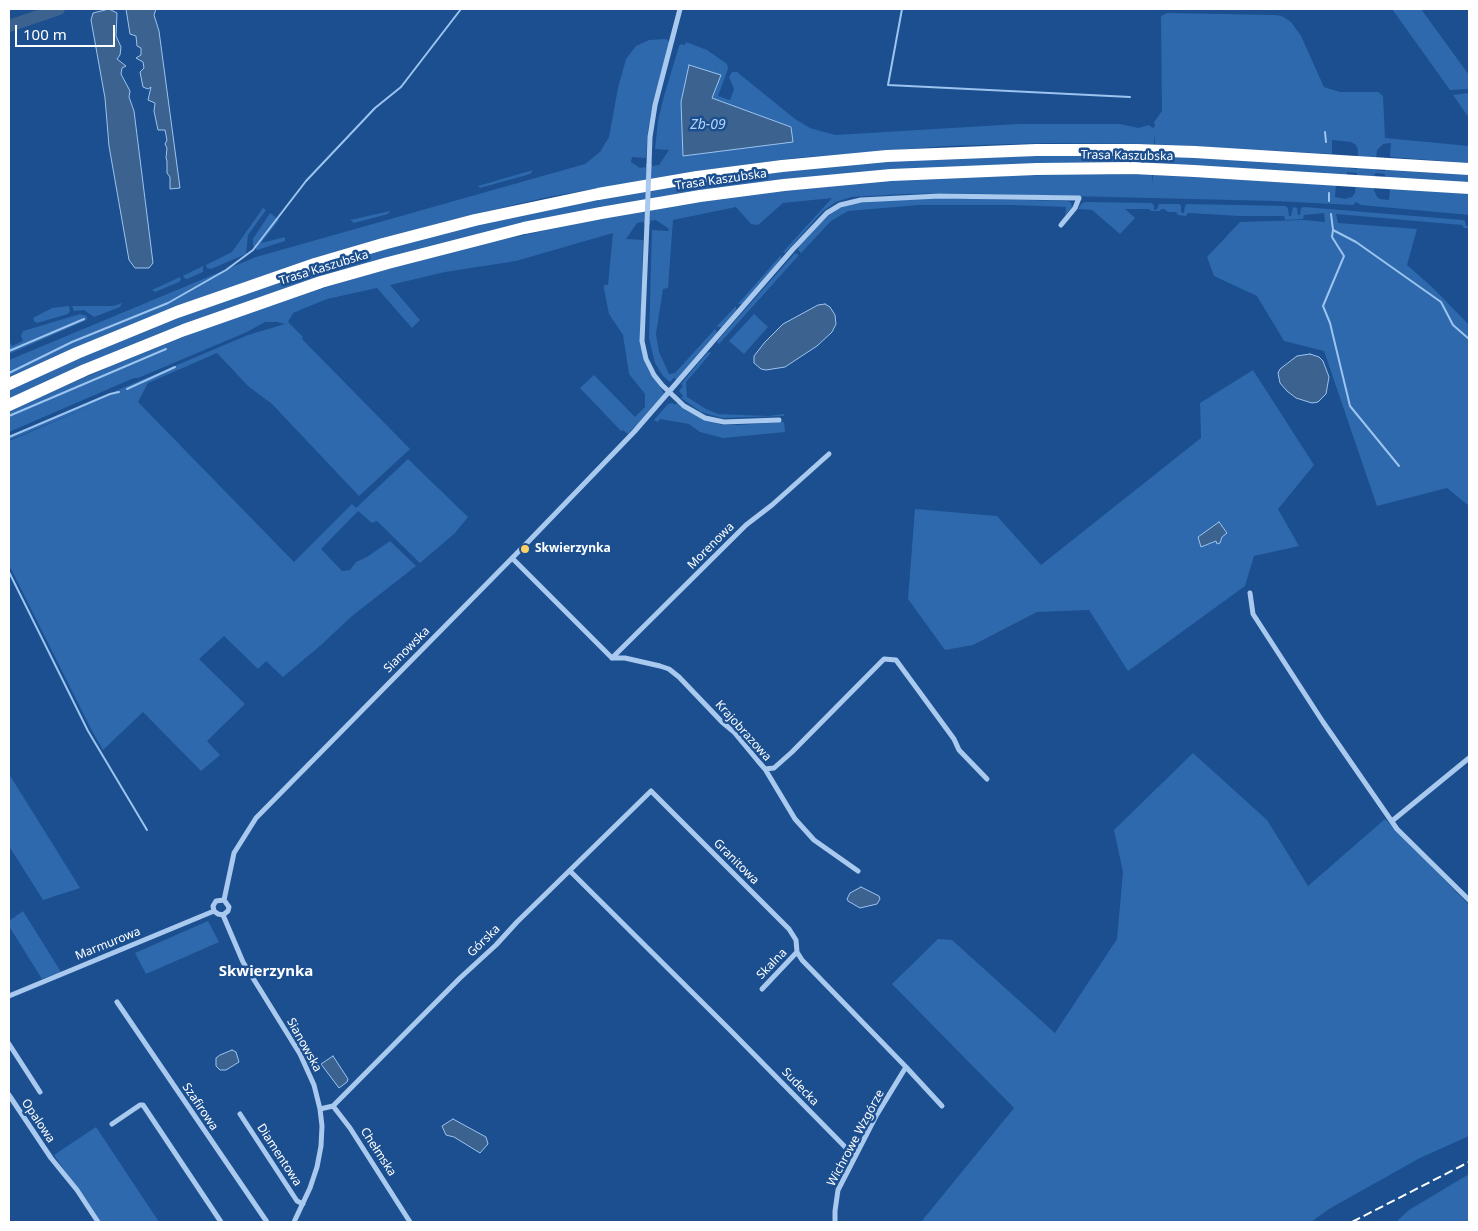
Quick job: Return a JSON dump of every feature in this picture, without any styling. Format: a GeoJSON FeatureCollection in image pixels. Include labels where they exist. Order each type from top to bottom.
{"type":"FeatureCollection","features":[{"type":"Feature","properties":{"kind":"highway","name":"Trasa Kaszubska"},"geometry":{"type":"LineString","coordinates":[[9,384],[177,312],[315,264],[475,220],[598,194],[697,177],[782,166],[887,156],[1036,150],[1156,150],[1469,169]]}},
{"type":"Feature","properties":{"kind":"highway","name":"Trasa Kaszubska"},"geometry":{"type":"LineString","coordinates":[[9,405],[85,370],[184,330],[388,262],[524,228],[700,196],[784,185],[891,175],[1018,169],[1164,170],[1469,188]]}},
{"type":"Feature","properties":{"kind":"street"},"geometry":{"type":"LineString","coordinates":[[680,9],[654,112],[650,137],[642,341],[646,359],[662,385],[690,410],[714,421],[738,423],[779,420]]}},
{"type":"Feature","properties":{"kind":"street","name":"Sianowska"},"geometry":{"type":"LineString","coordinates":[[224,900],[234,853],[256,818],[634,432],[822,218],[840,205],[861,200],[940,196],[1079,198],[1075,208],[1061,225]]}},
{"type":"Feature","properties":{"kind":"street","name":"Morenowa"},"geometry":{"type":"LineString","coordinates":[[612,658],[746,525],[772,505],[829,454]]}},
{"type":"Feature","properties":{"kind":"street"},"geometry":{"type":"LineString","coordinates":[[512,558],[612,658]]}},
{"type":"Feature","properties":{"kind":"street"},"geometry":{"type":"LineString","coordinates":[[1250,593],[1253,614],[1323,722],[1397,829],[1469,900]]}},
{"type":"Feature","properties":{"kind":"street","name":"Krajobrazowa"},"geometry":{"type":"LineString","coordinates":[[612,658],[625,658],[660,666],[669,669],[679,677],[734,732],[765,769],[801,826],[814,840],[858,871]]}},
{"type":"Feature","properties":{"kind":"street"},"geometry":{"type":"LineString","coordinates":[[765,769],[774,768],[792,752],[884,659],[896,660],[959,750],[988,779]]}},
{"type":"Feature","properties":{"kind":"street"},"geometry":{"type":"LineString","coordinates":[[1392,821],[1469,758]]}},
{"type":"Feature","properties":{"kind":"street","name":"Górska"},"geometry":{"type":"LineString","coordinates":[[333,1106],[460,978],[651,792]]}},
{"type":"Feature","properties":{"kind":"street","name":"Granitowa"},"geometry":{"type":"LineString","coordinates":[[651,792],[788,929],[796,940],[798,952]]}},
{"type":"Feature","properties":{"kind":"street","name":"Sudecka"},"geometry":{"type":"LineString","coordinates":[[570,871],[855,1158]]}},
{"type":"Feature","properties":{"kind":"street"},"geometry":{"type":"LineString","coordinates":[[224,900],[229,907],[228,911],[223,915],[218,914],[214,911],[213,906],[216,901],[224,900]]}},
{"type":"Feature","properties":{"kind":"street","name":"Marmurowa"},"geometry":{"type":"LineString","coordinates":[[9,996],[214,911]]}},
{"type":"Feature","properties":{"kind":"street","name":"Sianowska"},"geometry":{"type":"LineString","coordinates":[[223,915],[243,962],[300,1054],[314,1086],[320,1109],[322,1126],[321,1146],[315,1174],[294,1222]]}},
{"type":"Feature","properties":{"kind":"street"},"geometry":{"type":"LineString","coordinates":[[798,952],[802,960],[942,1106]]}},
{"type":"Feature","properties":{"kind":"street","name":"Skalna"},"geometry":{"type":"LineString","coordinates":[[762,989],[798,952]]}},
{"type":"Feature","properties":{"kind":"street","name":"Szafirowa"},"geometry":{"type":"LineString","coordinates":[[117,1002],[267,1222]]}},
{"type":"Feature","properties":{"kind":"street"},"geometry":{"type":"LineString","coordinates":[[9,1044],[40,1092]]}},
{"type":"Feature","properties":{"kind":"street","name":"Wichrowe Wzgórze"},"geometry":{"type":"LineString","coordinates":[[835,1222],[838,1190],[876,1116],[906,1067]]}},
{"type":"Feature","properties":{"kind":"street","name":"Opalowa"},"geometry":{"type":"LineString","coordinates":[[9,1095],[51,1158],[77,1190],[98,1222]]}},
{"type":"Feature","properties":{"kind":"street"},"geometry":{"type":"LineString","coordinates":[[112,1124],[140,1105],[143,1105],[221,1222]]}},
{"type":"Feature","properties":{"kind":"street"},"geometry":{"type":"LineString","coordinates":[[320,1109],[333,1106]]}},
{"type":"Feature","properties":{"kind":"street","name":"Chełmska"},"geometry":{"type":"LineString","coordinates":[[333,1106],[350,1128],[410,1222]]}},
{"type":"Feature","properties":{"kind":"street","name":"Diamentowa"},"geometry":{"type":"LineString","coordinates":[[240,1114],[297,1201],[303,1204]]}},
{"type":"Feature","properties":{"kind":"shaded area"},"geometry":{"type":"Polygon","coordinates":[[[1392,9],[1421,9],[1469,75],[1469,89],[1450,90],[1392,9]]]}},
{"type":"Feature","properties":{"kind":"shaded area"},"geometry":{"type":"Polygon","coordinates":[[[1167,13],[1275,15],[1282,16],[1291,22],[1301,36],[1324,87],[1340,92],[1378,92],[1383,96],[1385,138],[1469,146],[1469,163],[1390,157],[1391,143],[1383,144],[1377,150],[1375,170],[1385,171],[1386,167],[1469,173],[1469,184],[1385,178],[1385,174],[1375,173],[1374,190],[1377,197],[1389,200],[1390,188],[1469,194],[1469,215],[1361,205],[1356,202],[1353,205],[1274,201],[947,193],[904,194],[851,197],[836,202],[823,211],[785,253],[783,252],[832,198],[783,203],[758,225],[751,224],[736,207],[673,220],[668,288],[663,289],[656,334],[659,352],[669,374],[675,373],[715,329],[717,332],[677,380],[674,378],[670,382],[663,376],[655,363],[649,338],[652,230],[668,231],[669,229],[656,220],[637,223],[626,239],[643,240],[640,344],[648,369],[664,393],[628,434],[623,430],[621,431],[580,388],[594,375],[635,417],[645,407],[645,394],[629,374],[623,335],[609,314],[604,289],[604,285],[608,285],[613,233],[516,261],[445,272],[390,285],[420,320],[412,328],[377,288],[327,299],[293,313],[288,322],[303,337],[302,339],[410,449],[359,496],[272,404],[248,386],[217,353],[148,383],[138,402],[294,562],[352,504],[356,508],[408,459],[468,517],[455,533],[420,563],[377,521],[372,523],[358,511],[321,549],[342,571],[350,570],[356,562],[367,557],[390,541],[416,566],[352,616],[283,677],[266,661],[258,669],[224,636],[199,659],[245,704],[207,741],[220,755],[201,771],[143,712],[103,750],[9,565],[9,441],[96,404],[9,440],[9,436],[248,335],[285,324],[265,322],[247,332],[9,432],[9,411],[106,368],[198,331],[314,291],[475,246],[588,221],[734,196],[902,179],[1088,174],[1152,175],[1152,184],[1153,175],[1336,185],[1335,197],[1345,199],[1352,197],[1355,193],[1357,173],[1347,172],[1347,176],[1245,169],[848,174],[407,253],[9,400],[9,388],[166,321],[308,271],[452,230],[648,188],[847,163],[1097,153],[1348,164],[1348,168],[1357,169],[1358,150],[1356,145],[1351,142],[1332,140],[1332,154],[1155,144],[1155,132],[1154,144],[1047,143],[946,146],[796,158],[696,171],[548,197],[450,220],[305,262],[210,294],[70,350],[9,377],[9,360],[256,257],[585,164],[600,152],[609,137],[618,88],[626,59],[636,46],[649,40],[666,39],[670,42],[653,102],[646,158],[632,157],[631,162],[640,168],[659,165],[669,150],[655,149],[658,121],[679,46],[681,44],[685,45],[686,42],[707,50],[727,64],[728,69],[718,96],[730,100],[734,89],[729,77],[732,72],[737,72],[795,119],[810,128],[835,135],[1018,124],[1120,124],[1138,128],[1149,125],[1153,128],[1155,126],[1154,122],[1162,111],[1161,16],[1167,13]]]}},
{"type":"Feature","properties":{"kind":"shaded area"},"geometry":{"type":"Polygon","coordinates":[[[1469,93],[1469,118],[1453,95],[1469,93]]]}},
{"type":"Feature","properties":{"kind":"shaded area"},"geometry":{"type":"Polygon","coordinates":[[[533,170],[530,174],[480,188],[478,186],[533,170]]]}},
{"type":"Feature","properties":{"kind":"shaded area"},"geometry":{"type":"Polygon","coordinates":[[[936,198],[1068,201],[1072,207],[1065,216],[1066,207],[1012,205],[919,205],[848,211],[831,221],[801,253],[798,250],[807,237],[839,208],[852,204],[881,201],[936,198]]]}},
{"type":"Feature","properties":{"kind":"shaded area"},"geometry":{"type":"Polygon","coordinates":[[[1082,203],[1151,203],[1154,205],[1154,210],[1157,209],[1159,204],[1179,204],[1181,212],[1184,213],[1187,204],[1285,206],[1288,208],[1289,216],[1291,216],[1293,207],[1297,208],[1298,215],[1300,215],[1301,208],[1304,207],[1463,220],[1466,226],[1468,226],[1469,222],[1469,228],[1464,228],[1462,225],[1336,214],[1338,223],[1417,229],[1407,265],[1432,287],[1469,325],[1469,506],[1447,488],[1377,506],[1324,351],[1284,341],[1257,296],[1214,276],[1207,257],[1240,222],[1304,220],[1325,222],[1324,213],[1304,215],[1303,219],[1285,220],[1284,216],[1188,213],[1186,216],[1178,215],[1176,212],[1168,212],[1164,209],[1151,211],[1149,209],[1125,209],[1135,218],[1120,234],[1092,210],[1078,209],[1082,203]]]}},
{"type":"Feature","properties":{"kind":"shaded area"},"geometry":{"type":"Polygon","coordinates":[[[263,208],[266,210],[248,235],[246,254],[211,269],[207,268],[206,265],[232,252],[263,208]]]}},
{"type":"Feature","properties":{"kind":"shaded area"},"geometry":{"type":"Polygon","coordinates":[[[390,211],[388,214],[354,223],[350,220],[390,211]]]}},
{"type":"Feature","properties":{"kind":"shaded area"},"geometry":{"type":"Polygon","coordinates":[[[270,213],[279,220],[261,243],[285,237],[285,241],[257,250],[253,246],[253,239],[270,213]]]}},
{"type":"Feature","properties":{"kind":"shaded area"},"geometry":{"type":"Polygon","coordinates":[[[795,253],[799,255],[719,344],[717,342],[719,339],[795,253]]]}},
{"type":"Feature","properties":{"kind":"shaded area"},"geometry":{"type":"Polygon","coordinates":[[[781,255],[781,259],[742,304],[738,304],[781,255]]]}},
{"type":"Feature","properties":{"kind":"shaded area"},"geometry":{"type":"Polygon","coordinates":[[[203,266],[203,272],[187,279],[184,278],[183,276],[203,266]]]}},
{"type":"Feature","properties":{"kind":"shaded area"},"geometry":{"type":"Polygon","coordinates":[[[180,277],[181,280],[179,282],[155,292],[152,290],[180,277]]]}},
{"type":"Feature","properties":{"kind":"shaded area"},"geometry":{"type":"Polygon","coordinates":[[[122,303],[120,307],[94,317],[84,310],[74,311],[72,306],[113,306],[122,303]]]}},
{"type":"Feature","properties":{"kind":"shaded area"},"geometry":{"type":"Polygon","coordinates":[[[69,306],[70,311],[68,314],[37,323],[34,321],[33,318],[52,308],[69,306]]]}},
{"type":"Feature","properties":{"kind":"shaded area"},"geometry":{"type":"Polygon","coordinates":[[[736,306],[736,310],[722,327],[718,327],[717,326],[736,306]]]}},
{"type":"Feature","properties":{"kind":"shaded area"},"geometry":{"type":"Polygon","coordinates":[[[80,314],[87,316],[87,320],[9,354],[9,340],[12,346],[23,341],[21,336],[23,331],[80,314]]]}},
{"type":"Feature","properties":{"kind":"shaded area"},"geometry":{"type":"Polygon","coordinates":[[[754,314],[768,327],[744,354],[729,341],[754,314]]]}},
{"type":"Feature","properties":{"kind":"shaded area"},"geometry":{"type":"Polygon","coordinates":[[[710,352],[686,382],[687,397],[718,414],[768,416],[784,414],[784,416],[722,418],[701,412],[681,398],[683,396],[679,391],[683,386],[681,384],[707,353],[710,352]]]}},
{"type":"Feature","properties":{"kind":"shaded area"},"geometry":{"type":"Polygon","coordinates":[[[1253,370],[1314,465],[1278,509],[1299,546],[1254,556],[1245,586],[1128,671],[1089,610],[1037,612],[973,645],[945,650],[908,599],[915,509],[997,516],[1041,565],[1201,438],[1200,403],[1253,370]]]}},
{"type":"Feature","properties":{"kind":"shaded area"},"geometry":{"type":"Polygon","coordinates":[[[673,403],[675,405],[677,403],[685,410],[702,419],[722,425],[784,422],[785,432],[723,438],[700,432],[689,424],[660,419],[657,422],[654,420],[668,404],[673,403]]]}},
{"type":"Feature","properties":{"kind":"shaded area"},"geometry":{"type":"Polygon","coordinates":[[[1193,753],[1267,820],[1308,886],[1385,819],[1469,905],[1469,1136],[1420,1158],[1329,1209],[1311,1222],[921,1222],[1014,1108],[892,984],[938,939],[952,940],[1055,1033],[1117,939],[1123,872],[1114,830],[1193,753]]]}},
{"type":"Feature","properties":{"kind":"shaded area"},"geometry":{"type":"Polygon","coordinates":[[[9,774],[80,888],[43,900],[9,846],[9,774]]]}},
{"type":"Feature","properties":{"kind":"shaded area"},"geometry":{"type":"Polygon","coordinates":[[[23,911],[61,972],[42,979],[9,926],[9,921],[23,911]]]}},
{"type":"Feature","properties":{"kind":"shaded area"},"geometry":{"type":"Polygon","coordinates":[[[208,921],[219,942],[146,974],[135,953],[208,921]]]}},
{"type":"Feature","properties":{"kind":"shaded area"},"geometry":{"type":"Polygon","coordinates":[[[96,1127],[159,1222],[99,1222],[54,1155],[96,1127]]]}},
{"type":"Feature","properties":{"kind":"shaded area"},"geometry":{"type":"Polygon","coordinates":[[[1469,1174],[1469,1222],[1396,1222],[1409,1210],[1469,1174]]]}},
{"type":"Feature","properties":{"kind":"water"},"geometry":{"type":"Polygon","coordinates":[[[109,9],[117,13],[116,36],[121,47],[120,55],[117,59],[126,66],[122,68],[121,74],[130,91],[129,97],[134,111],[153,263],[149,268],[135,268],[129,260],[109,146],[105,98],[91,20],[93,13],[109,9]]]}},
{"type":"Feature","properties":{"kind":"water"},"geometry":{"type":"Polygon","coordinates":[[[126,9],[156,9],[154,15],[159,31],[180,188],[170,189],[170,177],[167,173],[167,148],[165,144],[167,140],[165,130],[158,130],[154,111],[155,103],[148,100],[151,87],[148,89],[143,87],[140,72],[144,68],[143,62],[136,58],[141,55],[141,48],[137,46],[136,36],[130,34],[126,9]]]}},
{"type":"Feature","properties":{"kind":"water","name":"Zb-09"},"geometry":{"type":"Polygon","coordinates":[[[689,65],[721,75],[712,98],[791,127],[793,142],[683,156],[681,102],[689,65]]]}},
{"type":"Feature","properties":{"kind":"water"},"geometry":{"type":"Polygon","coordinates":[[[825,304],[830,307],[835,315],[836,324],[832,332],[817,346],[785,367],[766,370],[761,369],[754,363],[754,356],[783,324],[818,305],[825,304]]]}},
{"type":"Feature","properties":{"kind":"water"},"geometry":{"type":"Polygon","coordinates":[[[1310,354],[1319,357],[1323,361],[1329,377],[1326,394],[1318,402],[1312,403],[1296,398],[1287,391],[1280,383],[1278,373],[1280,369],[1297,356],[1310,354]]]}},
{"type":"Feature","properties":{"kind":"water"},"geometry":{"type":"Polygon","coordinates":[[[1219,522],[1227,533],[1222,537],[1220,543],[1217,544],[1216,541],[1201,547],[1198,537],[1219,522]]]}},
{"type":"Feature","properties":{"kind":"water"},"geometry":{"type":"Polygon","coordinates":[[[861,887],[879,896],[880,899],[877,904],[860,908],[848,901],[850,893],[861,887]]]}},
{"type":"Feature","properties":{"kind":"water"},"geometry":{"type":"Polygon","coordinates":[[[232,1050],[236,1052],[239,1062],[226,1070],[220,1070],[216,1066],[216,1058],[232,1050]]]}},
{"type":"Feature","properties":{"kind":"water"},"geometry":{"type":"Polygon","coordinates":[[[333,1056],[348,1079],[339,1088],[321,1064],[333,1056]]]}},
{"type":"Feature","properties":{"kind":"water"},"geometry":{"type":"Polygon","coordinates":[[[453,1119],[486,1137],[488,1144],[480,1153],[454,1137],[446,1135],[442,1126],[453,1119]]]}},
{"type":"Feature","properties":{"kind":"waterway"},"geometry":{"type":"LineString","coordinates":[[9,26],[59,9]]}},
{"type":"Feature","properties":{"kind":"waterway"},"geometry":{"type":"LineString","coordinates":[[9,373],[72,342],[168,303],[226,270],[253,250],[306,181],[375,108],[401,87],[461,9]]}},
{"type":"Feature","properties":{"kind":"waterway"},"geometry":{"type":"LineString","coordinates":[[902,9],[888,85],[1130,97]]}},
{"type":"Feature","properties":{"kind":"waterway"},"geometry":{"type":"LineString","coordinates":[[1325,132],[1326,142]]}},
{"type":"Feature","properties":{"kind":"waterway"},"geometry":{"type":"LineString","coordinates":[[1329,193],[1329,201]]}},
{"type":"Feature","properties":{"kind":"waterway"},"geometry":{"type":"LineString","coordinates":[[1331,214],[1332,237],[1344,256],[1323,306],[1330,323],[1350,406],[1399,466]]}},
{"type":"Feature","properties":{"kind":"waterway"},"geometry":{"type":"LineString","coordinates":[[1333,230],[1356,242],[1441,302],[1453,325],[1469,339]]}},
{"type":"Feature","properties":{"kind":"waterway"},"geometry":{"type":"LineString","coordinates":[[9,351],[84,319]]}},
{"type":"Feature","properties":{"kind":"waterway"},"geometry":{"type":"LineString","coordinates":[[9,416],[166,349]]}},
{"type":"Feature","properties":{"kind":"waterway"},"geometry":{"type":"LineString","coordinates":[[127,389],[175,367]]}},
{"type":"Feature","properties":{"kind":"waterway"},"geometry":{"type":"LineString","coordinates":[[9,437],[110,394],[119,392]]}},
{"type":"Feature","properties":{"kind":"waterway"},"geometry":{"type":"LineString","coordinates":[[9,572],[88,731],[147,830]]}},
{"type":"Feature","properties":{"kind":"railway"},"geometry":{"type":"LineString","coordinates":[[1352,1222],[1469,1162]]}},
{"type":"Feature","properties":{"kind":"place","name":"Skwierzynka"},"geometry":{"type":"Point","coordinates":[525,549]}},
{"type":"Feature","properties":{"kind":"district","name":"Skwierzynka"},"geometry":{"type":"Point","coordinates":[266,972]}}]}
